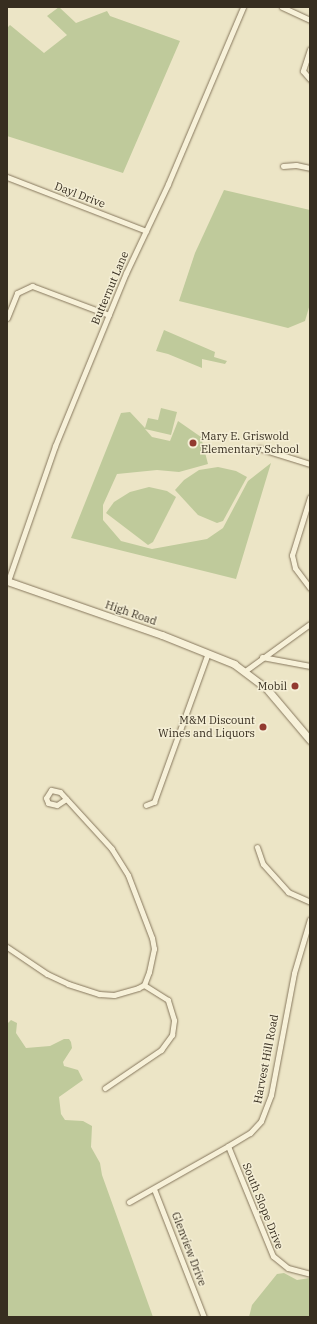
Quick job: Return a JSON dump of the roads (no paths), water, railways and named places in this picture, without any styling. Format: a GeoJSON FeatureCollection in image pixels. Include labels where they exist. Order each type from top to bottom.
{"type":"FeatureCollection","features":[{"type":"Feature","properties":{"kind":"main road","name":"High Road"},"geometry":{"type":"LineString","coordinates":[[8,581],[208,653],[245,671],[266,688],[310,740]]}},
{"type":"Feature","properties":{"kind":"street","name":"Butternut Lane"},"geometry":{"type":"LineString","coordinates":[[8,581],[42,480],[109,315],[243,7]]}},
{"type":"Feature","properties":{"kind":"street"},"geometry":{"type":"LineString","coordinates":[[282,7],[310,20]]}},
{"type":"Feature","properties":{"kind":"street"},"geometry":{"type":"LineString","coordinates":[[310,49],[304,71],[310,79]]}},
{"type":"Feature","properties":{"kind":"street"},"geometry":{"type":"LineString","coordinates":[[283,166],[296,165],[310,168]]}},
{"type":"Feature","properties":{"kind":"street","name":"Dayl Drive"},"geometry":{"type":"LineString","coordinates":[[7,177],[146,231]]}},
{"type":"Feature","properties":{"kind":"street"},"geometry":{"type":"LineString","coordinates":[[7,318],[17,293],[32,286],[109,315]]}},
{"type":"Feature","properties":{"kind":"street"},"geometry":{"type":"LineString","coordinates":[[259,448],[310,464]]}},
{"type":"Feature","properties":{"kind":"street"},"geometry":{"type":"LineString","coordinates":[[310,498],[292,555],[295,568],[310,588]]}},
{"type":"Feature","properties":{"kind":"street"},"geometry":{"type":"LineString","coordinates":[[245,671],[262,657],[310,624]]}},
{"type":"Feature","properties":{"kind":"street"},"geometry":{"type":"LineString","coordinates":[[146,805],[154,802],[208,653]]}},
{"type":"Feature","properties":{"kind":"street"},"geometry":{"type":"LineString","coordinates":[[262,657],[310,666]]}},
{"type":"Feature","properties":{"kind":"street"},"geometry":{"type":"LineString","coordinates":[[66,799],[112,850],[128,875],[149,927],[154,949],[144,985]]}},
{"type":"Feature","properties":{"kind":"street"},"geometry":{"type":"LineString","coordinates":[[257,847],[263,864],[288,892],[310,902]]}},
{"type":"Feature","properties":{"kind":"street","name":"Harvest Hill Road"},"geometry":{"type":"LineString","coordinates":[[129,1202],[250,1133],[266,1111],[294,973],[310,919]]}},
{"type":"Feature","properties":{"kind":"street"},"geometry":{"type":"LineString","coordinates":[[7,947],[47,974],[88,991],[114,995],[144,985]]}},
{"type":"Feature","properties":{"kind":"street"},"geometry":{"type":"LineString","coordinates":[[105,1088],[161,1050],[172,1035],[174,1020],[168,1000],[144,985]]}},
{"type":"Feature","properties":{"kind":"street","name":"South Slope Drive"},"geometry":{"type":"LineString","coordinates":[[228,1146],[273,1256],[288,1268],[310,1274]]}},
{"type":"Feature","properties":{"kind":"street","name":"Glenview Drive"},"geometry":{"type":"LineString","coordinates":[[154,1189],[204,1317]]}},
{"type":"Feature","properties":{"kind":"place","name":"Mary E. Griswold Elementary School"},"geometry":{"type":"Point","coordinates":[193,443]}},
{"type":"Feature","properties":{"kind":"place","name":"Mobil"},"geometry":{"type":"Point","coordinates":[295,686]}},
{"type":"Feature","properties":{"kind":"place","name":"M&M Discount Wines and Liquors"},"geometry":{"type":"Point","coordinates":[263,727]}}]}
